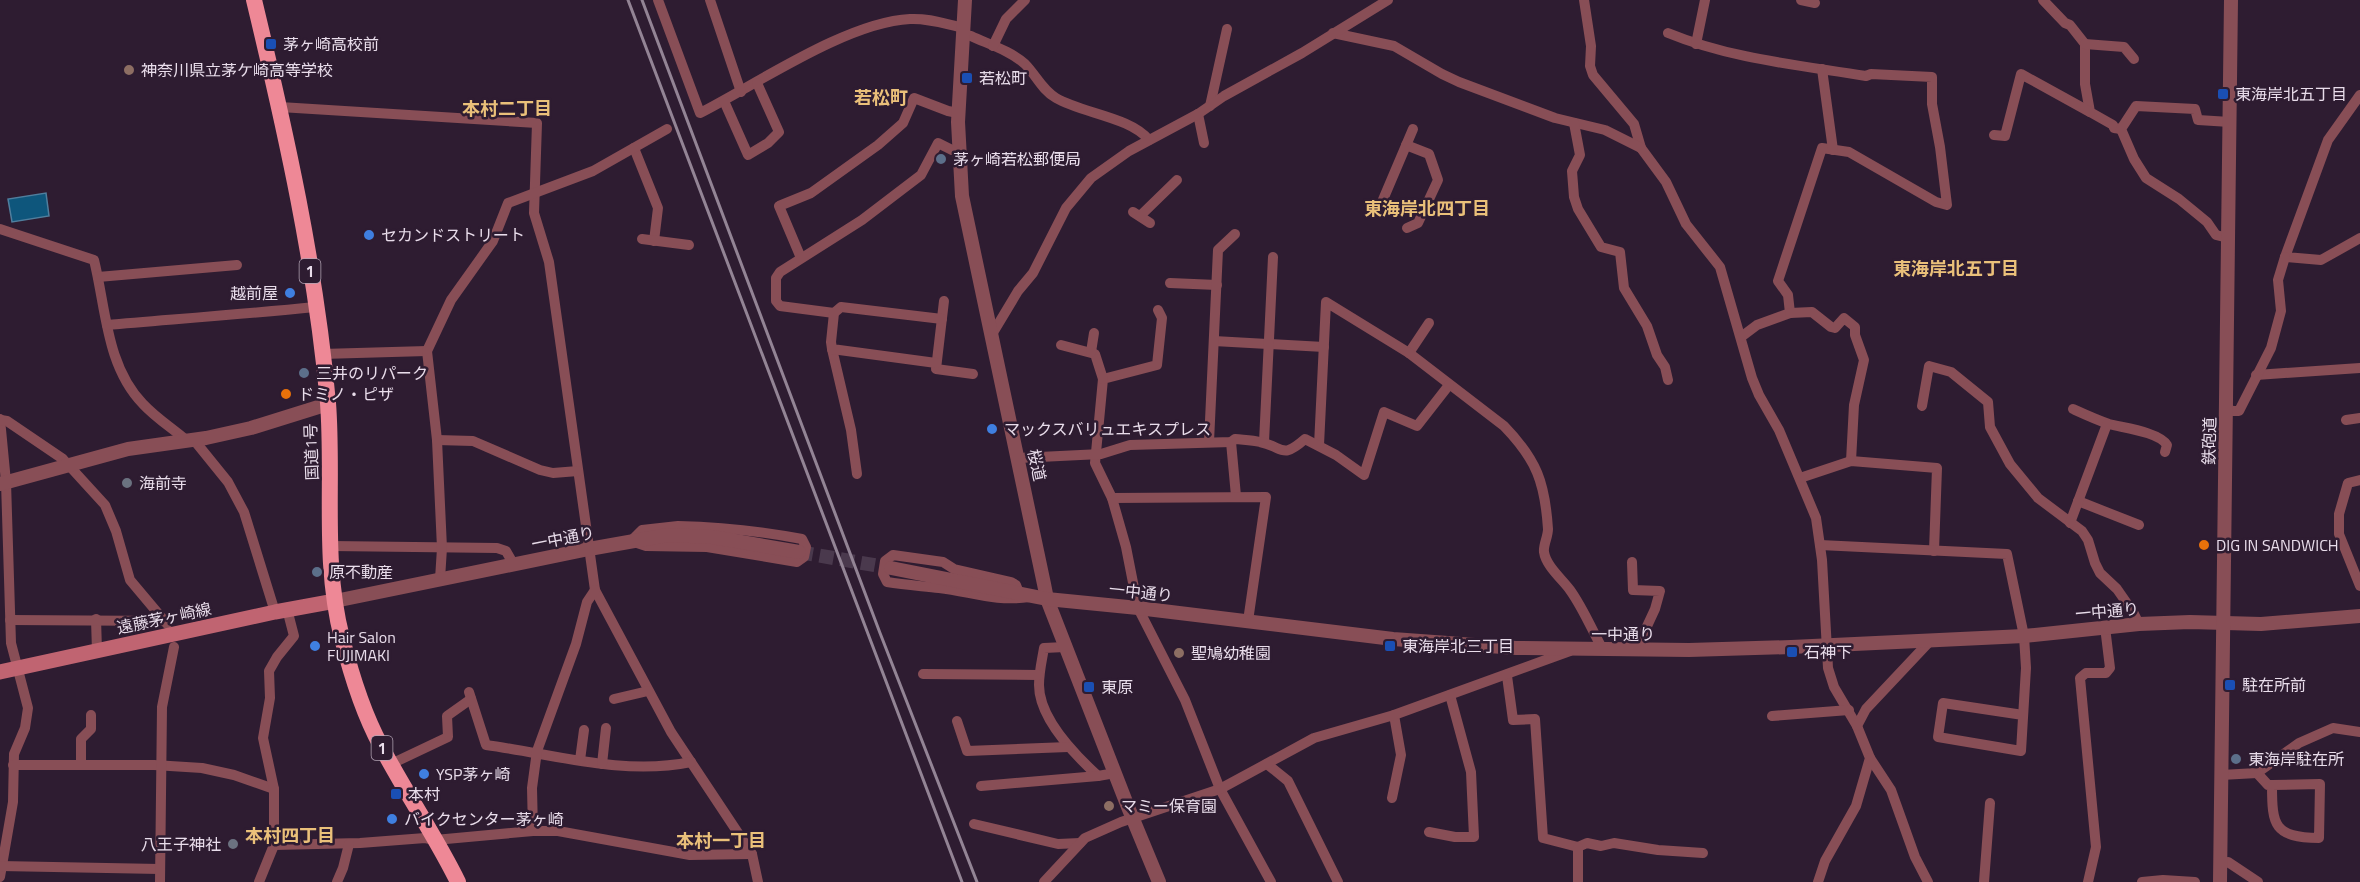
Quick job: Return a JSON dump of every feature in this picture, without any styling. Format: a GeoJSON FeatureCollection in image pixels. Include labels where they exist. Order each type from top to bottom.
{"type":"FeatureCollection","features":[{"type":"Feature","properties":{"kind":"highway","name":"国道1号"},"geometry":{"type":"LineString","coordinates":[[254,0],[280,107],[300,208],[322,354],[328,404],[331,546],[335,601],[341,636],[364,708],[380,744],[458,882]]}},
{"type":"Feature","properties":{"kind":"main road","name":"遠藤茅ヶ崎線"},"geometry":{"type":"LineString","coordinates":[[0,672],[335,601]]}},
{"type":"Feature","properties":{"kind":"street"},"geometry":{"type":"LineString","coordinates":[[658,0],[700,113],[847,36],[897,21],[928,20],[964,32],[1019,59],[1056,98],[1122,122],[1149,140]]}},
{"type":"Feature","properties":{"kind":"street"},"geometry":{"type":"LineString","coordinates":[[710,0],[741,92]]}},
{"type":"Feature","properties":{"kind":"street","name":"桜道"},"geometry":{"type":"LineString","coordinates":[[965,0],[958,113],[962,196],[1047,599],[1132,819],[1159,882]]}},
{"type":"Feature","properties":{"kind":"street"},"geometry":{"type":"LineString","coordinates":[[993,46],[1006,19],[1025,0]]}},
{"type":"Feature","properties":{"kind":"street"},"geometry":{"type":"LineString","coordinates":[[991,336],[1018,291],[1033,273],[1066,208],[1091,178],[1149,140],[1198,114],[1388,0]]}},
{"type":"Feature","properties":{"kind":"street"},"geometry":{"type":"LineString","coordinates":[[1584,0],[1591,46],[1590,66],[1593,75],[1634,124],[1641,148],[1666,182],[1686,224],[1720,267],[1759,395],[1779,430],[1816,518],[1821,545],[1825,600],[1825,645],[1834,687],[1849,710],[1870,758],[1891,790],[1915,857],[1928,882]]}},
{"type":"Feature","properties":{"kind":"street"},"geometry":{"type":"LineString","coordinates":[[1696,44],[1705,0]]}},
{"type":"Feature","properties":{"kind":"street"},"geometry":{"type":"LineString","coordinates":[[1801,0],[1815,3]]}},
{"type":"Feature","properties":{"kind":"street"},"geometry":{"type":"LineString","coordinates":[[2043,0],[2065,23],[2070,25],[2085,44],[2085,84],[2090,112]]}},
{"type":"Feature","properties":{"kind":"street","name":"鉄砲道"},"geometry":{"type":"LineString","coordinates":[[2220,882],[2231,0]]}},
{"type":"Feature","properties":{"kind":"street"},"geometry":{"type":"LineString","coordinates":[[1210,106],[1227,29]]}},
{"type":"Feature","properties":{"kind":"street"},"geometry":{"type":"LineString","coordinates":[[1333,33],[1394,46],[1459,82],[1555,118],[1605,130],[1641,148]]}},
{"type":"Feature","properties":{"kind":"street"},"geometry":{"type":"LineString","coordinates":[[1668,33],[1696,44],[1733,54],[1822,69],[1866,76],[1871,74],[1932,77],[1932,104],[1947,205],[1936,202],[1849,152],[1822,148],[1778,281],[1788,295],[1790,313]]}},
{"type":"Feature","properties":{"kind":"street"},"geometry":{"type":"LineString","coordinates":[[2085,44],[2124,47],[2134,59]]}},
{"type":"Feature","properties":{"kind":"street"},"geometry":{"type":"LineString","coordinates":[[1822,69],[1833,150]]}},
{"type":"Feature","properties":{"kind":"street"},"geometry":{"type":"LineString","coordinates":[[1994,135],[2005,136],[2021,74],[2115,128],[2121,129]]}},
{"type":"Feature","properties":{"kind":"street"},"geometry":{"type":"LineString","coordinates":[[724,101],[748,155],[768,143],[779,132],[757,83]]}},
{"type":"Feature","properties":{"kind":"street"},"geometry":{"type":"LineString","coordinates":[[2226,407],[2232,411],[2240,411],[2271,348],[2281,311],[2278,280],[2285,257],[2328,140],[2360,95]]}},
{"type":"Feature","properties":{"kind":"street"},"geometry":{"type":"LineString","coordinates":[[801,258],[778,206],[811,193],[878,145],[903,123],[914,98],[958,113]]}},
{"type":"Feature","properties":{"kind":"street"},"geometry":{"type":"LineString","coordinates":[[2121,129],[2136,106],[2195,109],[2198,120],[2230,122]]}},
{"type":"Feature","properties":{"kind":"street"},"geometry":{"type":"LineString","coordinates":[[280,107],[537,123],[533,193],[536,225],[549,262],[595,590],[648,691],[691,762],[752,854],[758,882]]}},
{"type":"Feature","properties":{"kind":"street"},"geometry":{"type":"LineString","coordinates":[[1198,114],[1204,142]]}},
{"type":"Feature","properties":{"kind":"street"},"geometry":{"type":"LineString","coordinates":[[1574,123],[1580,155],[1572,171],[1574,197],[1578,209],[1601,247],[1620,252],[1624,288],[1647,326],[1657,355],[1665,367],[1668,380]]}},
{"type":"Feature","properties":{"kind":"street"},"geometry":{"type":"LineString","coordinates":[[440,579],[442,548],[437,440],[427,351],[451,300],[493,241],[508,203],[593,171],[667,129]]}},
{"type":"Feature","properties":{"kind":"street"},"geometry":{"type":"LineString","coordinates":[[1382,202],[1413,129]]}},
{"type":"Feature","properties":{"kind":"street"},"geometry":{"type":"LineString","coordinates":[[2121,129],[2134,159],[2146,178],[2179,199],[2207,222],[2216,235],[2228,238]]}},
{"type":"Feature","properties":{"kind":"street"},"geometry":{"type":"LineString","coordinates":[[834,313],[780,306],[776,300],[776,278],[780,272],[862,220],[921,175],[938,143],[952,150],[958,149]]}},
{"type":"Feature","properties":{"kind":"street"},"geometry":{"type":"LineString","coordinates":[[1406,145],[1429,154],[1438,180],[1418,223],[1407,228]]}},
{"type":"Feature","properties":{"kind":"street"},"geometry":{"type":"LineString","coordinates":[[634,148],[658,208],[654,241]]}},
{"type":"Feature","properties":{"kind":"street"},"geometry":{"type":"LineString","coordinates":[[1150,223],[1137,214],[1177,180]]}},
{"type":"Feature","properties":{"kind":"street"},"geometry":{"type":"LineString","coordinates":[[0,229],[94,260],[115,358],[137,398],[190,440],[228,482],[244,512],[281,611],[294,636],[269,671],[270,698],[263,738],[274,789],[274,845],[259,882]]}},
{"type":"Feature","properties":{"kind":"street"},"geometry":{"type":"LineString","coordinates":[[1209,442],[1218,250],[1235,234]]}},
{"type":"Feature","properties":{"kind":"street"},"geometry":{"type":"LineString","coordinates":[[2285,257],[2321,260],[2360,238]]}},
{"type":"Feature","properties":{"kind":"street"},"geometry":{"type":"LineString","coordinates":[[642,239],[689,245]]}},
{"type":"Feature","properties":{"kind":"street"},"geometry":{"type":"LineString","coordinates":[[1264,442],[1273,257]]}},
{"type":"Feature","properties":{"kind":"street"},"geometry":{"type":"LineString","coordinates":[[98,277],[237,265]]}},
{"type":"Feature","properties":{"kind":"street"},"geometry":{"type":"LineString","coordinates":[[1170,283],[1217,285]]}},
{"type":"Feature","properties":{"kind":"street"},"geometry":{"type":"LineString","coordinates":[[944,301],[936,369],[973,374]]}},
{"type":"Feature","properties":{"kind":"street"},"geometry":{"type":"LineString","coordinates":[[1319,445],[1326,302],[1409,353],[1504,426],[1534,463],[1544,495],[1548,532],[1544,551],[1558,577],[1569,589],[1603,650]]}},
{"type":"Feature","properties":{"kind":"street"},"geometry":{"type":"LineString","coordinates":[[107,325],[242,313],[270,313],[315,307]]}},
{"type":"Feature","properties":{"kind":"street"},"geometry":{"type":"LineString","coordinates":[[857,474],[831,342],[834,313],[841,307],[942,319]]}},
{"type":"Feature","properties":{"kind":"street"},"geometry":{"type":"LineString","coordinates":[[1103,379],[1157,365],[1161,318],[1158,310]]}},
{"type":"Feature","properties":{"kind":"street"},"geometry":{"type":"LineString","coordinates":[[1741,337],[1757,325],[1790,313],[1812,312],[1835,328],[1844,318],[1855,327],[1855,335],[1864,360],[1854,405],[1851,460]]}},
{"type":"Feature","properties":{"kind":"street"},"geometry":{"type":"LineString","coordinates":[[1409,353],[1429,323]]}},
{"type":"Feature","properties":{"kind":"street"},"geometry":{"type":"LineString","coordinates":[[1091,352],[1094,333]]}},
{"type":"Feature","properties":{"kind":"street"},"geometry":{"type":"LineString","coordinates":[[1214,341],[1324,347]]}},
{"type":"Feature","properties":{"kind":"street"},"geometry":{"type":"LineString","coordinates":[[1061,345],[1095,354],[1103,379],[1094,453],[1095,463],[1112,498],[1126,547],[1138,608],[1185,700],[1220,789],[1270,882]]}},
{"type":"Feature","properties":{"kind":"street"},"geometry":{"type":"LineString","coordinates":[[832,349],[936,363]]}},
{"type":"Feature","properties":{"kind":"street"},"geometry":{"type":"LineString","coordinates":[[322,354],[427,351]]}},
{"type":"Feature","properties":{"kind":"street"},"geometry":{"type":"LineString","coordinates":[[1922,406],[1929,366],[1951,372],[1961,378],[1988,402],[1990,427],[2010,464],[2038,498],[2082,531],[2088,540],[2100,573],[2117,589],[2139,624]]}},
{"type":"Feature","properties":{"kind":"street"},"geometry":{"type":"LineString","coordinates":[[2256,375],[2360,368]]}},
{"type":"Feature","properties":{"kind":"street"},"geometry":{"type":"LineString","coordinates":[[1019,458],[1101,454],[1130,445],[1231,442],[1235,439],[1264,442],[1278,450],[1293,449],[1305,439],[1319,445],[1364,475],[1384,412],[1417,426],[1449,385]]}},
{"type":"Feature","properties":{"kind":"street"},"geometry":{"type":"LineString","coordinates":[[3,483],[128,449],[251,428],[328,404]]}},
{"type":"Feature","properties":{"kind":"street"},"geometry":{"type":"LineString","coordinates":[[2073,409],[2108,423],[2164,440],[2167,445],[2165,452]]}},
{"type":"Feature","properties":{"kind":"street"},"geometry":{"type":"LineString","coordinates":[[2346,420],[2360,418]]}},
{"type":"Feature","properties":{"kind":"street"},"geometry":{"type":"LineString","coordinates":[[10,620],[96,619],[166,622],[130,580],[116,531],[105,505],[63,459],[7,421],[0,419],[5,586],[11,643],[28,708],[28,717],[14,754],[13,802],[1,869],[160,869]]}},
{"type":"Feature","properties":{"kind":"street"},"geometry":{"type":"LineString","coordinates":[[2070,523],[2108,423]]}},
{"type":"Feature","properties":{"kind":"street"},"geometry":{"type":"LineString","coordinates":[[437,440],[472,441],[540,470],[553,473],[578,471]]}},
{"type":"Feature","properties":{"kind":"street"},"geometry":{"type":"LineString","coordinates":[[1231,442],[1236,496]]}},
{"type":"Feature","properties":{"kind":"street"},"geometry":{"type":"LineString","coordinates":[[1800,477],[1851,460],[1937,468],[1934,551]]}},
{"type":"Feature","properties":{"kind":"street"},"geometry":{"type":"LineString","coordinates":[[2360,480],[2348,483],[2339,514],[2339,534],[2360,586]]}},
{"type":"Feature","properties":{"kind":"street"},"geometry":{"type":"LineString","coordinates":[[1112,498],[1266,497],[1248,621]]}},
{"type":"Feature","properties":{"kind":"street"},"geometry":{"type":"LineString","coordinates":[[2078,501],[2139,525]]}},
{"type":"Feature","properties":{"kind":"street"},"geometry":{"type":"LineString","coordinates":[[678,526],[741,532],[754,530],[802,539],[806,547],[804,557],[797,562],[707,547],[646,546],[630,541],[642,530],[678,526]]}},
{"type":"Feature","properties":{"kind":"street","name":"一中通り"},"geometry":{"type":"LineString","coordinates":[[335,601],[589,549],[668,536],[712,537],[799,552]]}},
{"type":"Feature","properties":{"kind":"street"},"geometry":{"type":"LineString","coordinates":[[1821,545],[2007,554],[2024,636],[2026,668],[2021,751],[1938,737],[1943,703],[2023,715]]}},
{"type":"Feature","properties":{"kind":"street"},"geometry":{"type":"LineString","coordinates":[[331,546],[497,549],[506,551],[514,564]]}},
{"type":"Feature","properties":{"kind":"street"},"geometry":{"type":"LineString","coordinates":[[893,555],[943,562],[954,569],[1011,582],[1026,596],[1009,601],[938,588],[887,582],[883,574],[885,561],[893,555]]}},
{"type":"Feature","properties":{"kind":"street"},"geometry":{"type":"LineString","coordinates":[[1632,562],[1633,590],[1660,591],[1636,650]]}},
{"type":"Feature","properties":{"kind":"street","name":"一中通り"},"geometry":{"type":"LineString","coordinates":[[891,568],[1047,599],[1432,643],[1573,650],[1930,641],[2024,636],[2139,624],[2261,624],[2360,616]]}},
{"type":"Feature","properties":{"kind":"street"},"geometry":{"type":"LineString","coordinates":[[533,831],[532,788],[537,752],[576,644],[587,602],[595,590]]}},
{"type":"Feature","properties":{"kind":"street"},"geometry":{"type":"LineString","coordinates":[[96,619],[97,651]]}},
{"type":"Feature","properties":{"kind":"street"},"geometry":{"type":"LineString","coordinates":[[2088,882],[2096,847],[2080,678],[2086,673],[2106,673],[2110,668],[2105,627]]}},
{"type":"Feature","properties":{"kind":"street"},"geometry":{"type":"LineString","coordinates":[[1857,726],[1866,709],[1930,641]]}},
{"type":"Feature","properties":{"kind":"street"},"geometry":{"type":"LineString","coordinates":[[160,882],[162,707],[174,647]]}},
{"type":"Feature","properties":{"kind":"street"},"geometry":{"type":"LineString","coordinates":[[1065,647],[1044,648],[1039,687],[1044,706],[1068,747],[1098,777]]}},
{"type":"Feature","properties":{"kind":"street"},"geometry":{"type":"LineString","coordinates":[[1044,882],[1086,838],[1132,819],[1220,789],[1314,738],[1394,715],[1507,676],[1573,650]]}},
{"type":"Feature","properties":{"kind":"street"},"geometry":{"type":"LineString","coordinates":[[923,674],[1039,675]]}},
{"type":"Feature","properties":{"kind":"street"},"geometry":{"type":"LineString","coordinates":[[1507,676],[1513,720],[1535,719],[1543,838],[1578,847],[1587,843],[1601,846],[1614,843],[1703,853]]}},
{"type":"Feature","properties":{"kind":"street"},"geometry":{"type":"LineString","coordinates":[[614,699],[648,691]]}},
{"type":"Feature","properties":{"kind":"street"},"geometry":{"type":"LineString","coordinates":[[391,764],[448,737],[447,716],[470,695],[486,745],[641,768],[691,762]]}},
{"type":"Feature","properties":{"kind":"street"},"geometry":{"type":"LineString","coordinates":[[1429,831],[1455,837],[1474,837],[1471,772],[1450,695]]}},
{"type":"Feature","properties":{"kind":"street"},"geometry":{"type":"LineString","coordinates":[[1772,716],[1849,710]]}},
{"type":"Feature","properties":{"kind":"street"},"geometry":{"type":"LineString","coordinates":[[81,764],[81,738],[91,729],[92,715]]}},
{"type":"Feature","properties":{"kind":"street"},"geometry":{"type":"LineString","coordinates":[[1392,798],[1401,754],[1394,715]]}},
{"type":"Feature","properties":{"kind":"street"},"geometry":{"type":"LineString","coordinates":[[957,721],[967,751],[1068,747]]}},
{"type":"Feature","properties":{"kind":"street"},"geometry":{"type":"LineString","coordinates":[[602,764],[606,728]]}},
{"type":"Feature","properties":{"kind":"street"},"geometry":{"type":"LineString","coordinates":[[2221,775],[2257,773],[2299,743],[2332,728],[2360,732]]}},
{"type":"Feature","properties":{"kind":"street"},"geometry":{"type":"LineString","coordinates":[[580,760],[584,730]]}},
{"type":"Feature","properties":{"kind":"street"},"geometry":{"type":"LineString","coordinates":[[1818,882],[1825,861],[1856,806],[1870,758]]}},
{"type":"Feature","properties":{"kind":"street"},"geometry":{"type":"LineString","coordinates":[[13,765],[81,764],[202,768],[234,775],[274,789]]}},
{"type":"Feature","properties":{"kind":"street"},"geometry":{"type":"LineString","coordinates":[[1267,764],[1288,781],[1338,882]]}},
{"type":"Feature","properties":{"kind":"street"},"geometry":{"type":"LineString","coordinates":[[981,786],[1098,777],[1115,773]]}},
{"type":"Feature","properties":{"kind":"street"},"geometry":{"type":"LineString","coordinates":[[2257,773],[2268,785],[2320,784],[2319,838],[2285,832],[2278,827],[2272,814],[2272,785]]}},
{"type":"Feature","properties":{"kind":"street"},"geometry":{"type":"LineString","coordinates":[[1984,882],[1990,803]]}},
{"type":"Feature","properties":{"kind":"street"},"geometry":{"type":"LineString","coordinates":[[974,824],[1058,844],[1080,843]]}},
{"type":"Feature","properties":{"kind":"street"},"geometry":{"type":"LineString","coordinates":[[274,845],[349,844],[425,838],[435,840],[533,831],[580,834],[690,855],[752,854]]}},
{"type":"Feature","properties":{"kind":"street"},"geometry":{"type":"LineString","coordinates":[[337,882],[349,844]]}},
{"type":"Feature","properties":{"kind":"street"},"geometry":{"type":"LineString","coordinates":[[1578,847],[1578,882]]}},
{"type":"Feature","properties":{"kind":"street"},"geometry":{"type":"LineString","coordinates":[[2220,865],[2228,862],[2258,882]]}},
{"type":"Feature","properties":{"kind":"street"},"geometry":{"type":"LineString","coordinates":[[2142,882],[2163,880],[2195,882]]}},
{"type":"Feature","properties":{"kind":"water"},"geometry":{"type":"Polygon","coordinates":[[[46,193],[49,216],[12,222],[8,199],[46,193]]]}},
{"type":"Feature","properties":{"kind":"tunnel"},"geometry":{"type":"LineString","coordinates":[[799,552],[891,568]]}},
{"type":"Feature","properties":{"kind":"railway"},"geometry":{"type":"LineString","coordinates":[[628,0],[962,882]]}},
{"type":"Feature","properties":{"kind":"railway"},"geometry":{"type":"LineString","coordinates":[[642,0],[880,633],[977,882]]}},
{"type":"Feature","properties":{"kind":"place","name":"茅ヶ崎高校前"},"geometry":{"type":"Point","coordinates":[271,44]}},
{"type":"Feature","properties":{"kind":"place","name":"神奈川県立茅ケ崎高等学校"},"geometry":{"type":"Point","coordinates":[129,70]}},
{"type":"Feature","properties":{"kind":"place","name":"若松町"},"geometry":{"type":"Point","coordinates":[967,78]}},
{"type":"Feature","properties":{"kind":"place","name":"東海岸北五丁目"},"geometry":{"type":"Point","coordinates":[2223,94]}},
{"type":"Feature","properties":{"kind":"place","name":"茅ヶ崎若松郵便局"},"geometry":{"type":"Point","coordinates":[941,159]}},
{"type":"Feature","properties":{"kind":"place","name":"セカンドストリート"},"geometry":{"type":"Point","coordinates":[369,235]}},
{"type":"Feature","properties":{"kind":"place","name":"越前屋"},"geometry":{"type":"Point","coordinates":[290,293]}},
{"type":"Feature","properties":{"kind":"place","name":"三井のリパーク"},"geometry":{"type":"Point","coordinates":[304,373]}},
{"type":"Feature","properties":{"kind":"place","name":"ドミノ・ピザ"},"geometry":{"type":"Point","coordinates":[286,394]}},
{"type":"Feature","properties":{"kind":"place","name":"マックスバリュエキスプレス"},"geometry":{"type":"Point","coordinates":[992,429]}},
{"type":"Feature","properties":{"kind":"place","name":"海前寺"},"geometry":{"type":"Point","coordinates":[127,483]}},
{"type":"Feature","properties":{"kind":"place","name":"DIG IN SANDWICH"},"geometry":{"type":"Point","coordinates":[2204,545]}},
{"type":"Feature","properties":{"kind":"place","name":"原不動産"},"geometry":{"type":"Point","coordinates":[317,572]}},
{"type":"Feature","properties":{"kind":"place","name":"Hair Salon FUJIMAKI"},"geometry":{"type":"Point","coordinates":[315,646]}},
{"type":"Feature","properties":{"kind":"place","name":"東海岸北三丁目"},"geometry":{"type":"Point","coordinates":[1390,646]}},
{"type":"Feature","properties":{"kind":"place","name":"石神下"},"geometry":{"type":"Point","coordinates":[1792,652]}},
{"type":"Feature","properties":{"kind":"place","name":"聖鳩幼稚園"},"geometry":{"type":"Point","coordinates":[1179,653]}},
{"type":"Feature","properties":{"kind":"place","name":"駐在所前"},"geometry":{"type":"Point","coordinates":[2230,685]}},
{"type":"Feature","properties":{"kind":"place","name":"東原"},"geometry":{"type":"Point","coordinates":[1089,687]}},
{"type":"Feature","properties":{"kind":"place","name":"東海岸駐在所"},"geometry":{"type":"Point","coordinates":[2236,759]}},
{"type":"Feature","properties":{"kind":"place","name":"YSP茅ヶ崎"},"geometry":{"type":"Point","coordinates":[424,774]}},
{"type":"Feature","properties":{"kind":"place","name":"本村"},"geometry":{"type":"Point","coordinates":[396,794]}},
{"type":"Feature","properties":{"kind":"place","name":"マミー保育園"},"geometry":{"type":"Point","coordinates":[1109,806]}},
{"type":"Feature","properties":{"kind":"place","name":"バイクセンター茅ヶ崎"},"geometry":{"type":"Point","coordinates":[392,819]}},
{"type":"Feature","properties":{"kind":"place","name":"八王子神社"},"geometry":{"type":"Point","coordinates":[233,844]}},
{"type":"Feature","properties":{"kind":"district","name":"若松町"},"geometry":{"type":"Point","coordinates":[881,97]}},
{"type":"Feature","properties":{"kind":"district","name":"本村二丁目"},"geometry":{"type":"Point","coordinates":[507,108]}},
{"type":"Feature","properties":{"kind":"district","name":"東海岸北四丁目"},"geometry":{"type":"Point","coordinates":[1427,208]}},
{"type":"Feature","properties":{"kind":"district","name":"東海岸北五丁目"},"geometry":{"type":"Point","coordinates":[1956,268]}},
{"type":"Feature","properties":{"kind":"district","name":"本村四丁目"},"geometry":{"type":"Point","coordinates":[290,835]}},
{"type":"Feature","properties":{"kind":"district","name":"本村一丁目"},"geometry":{"type":"Point","coordinates":[721,840]}}]}
